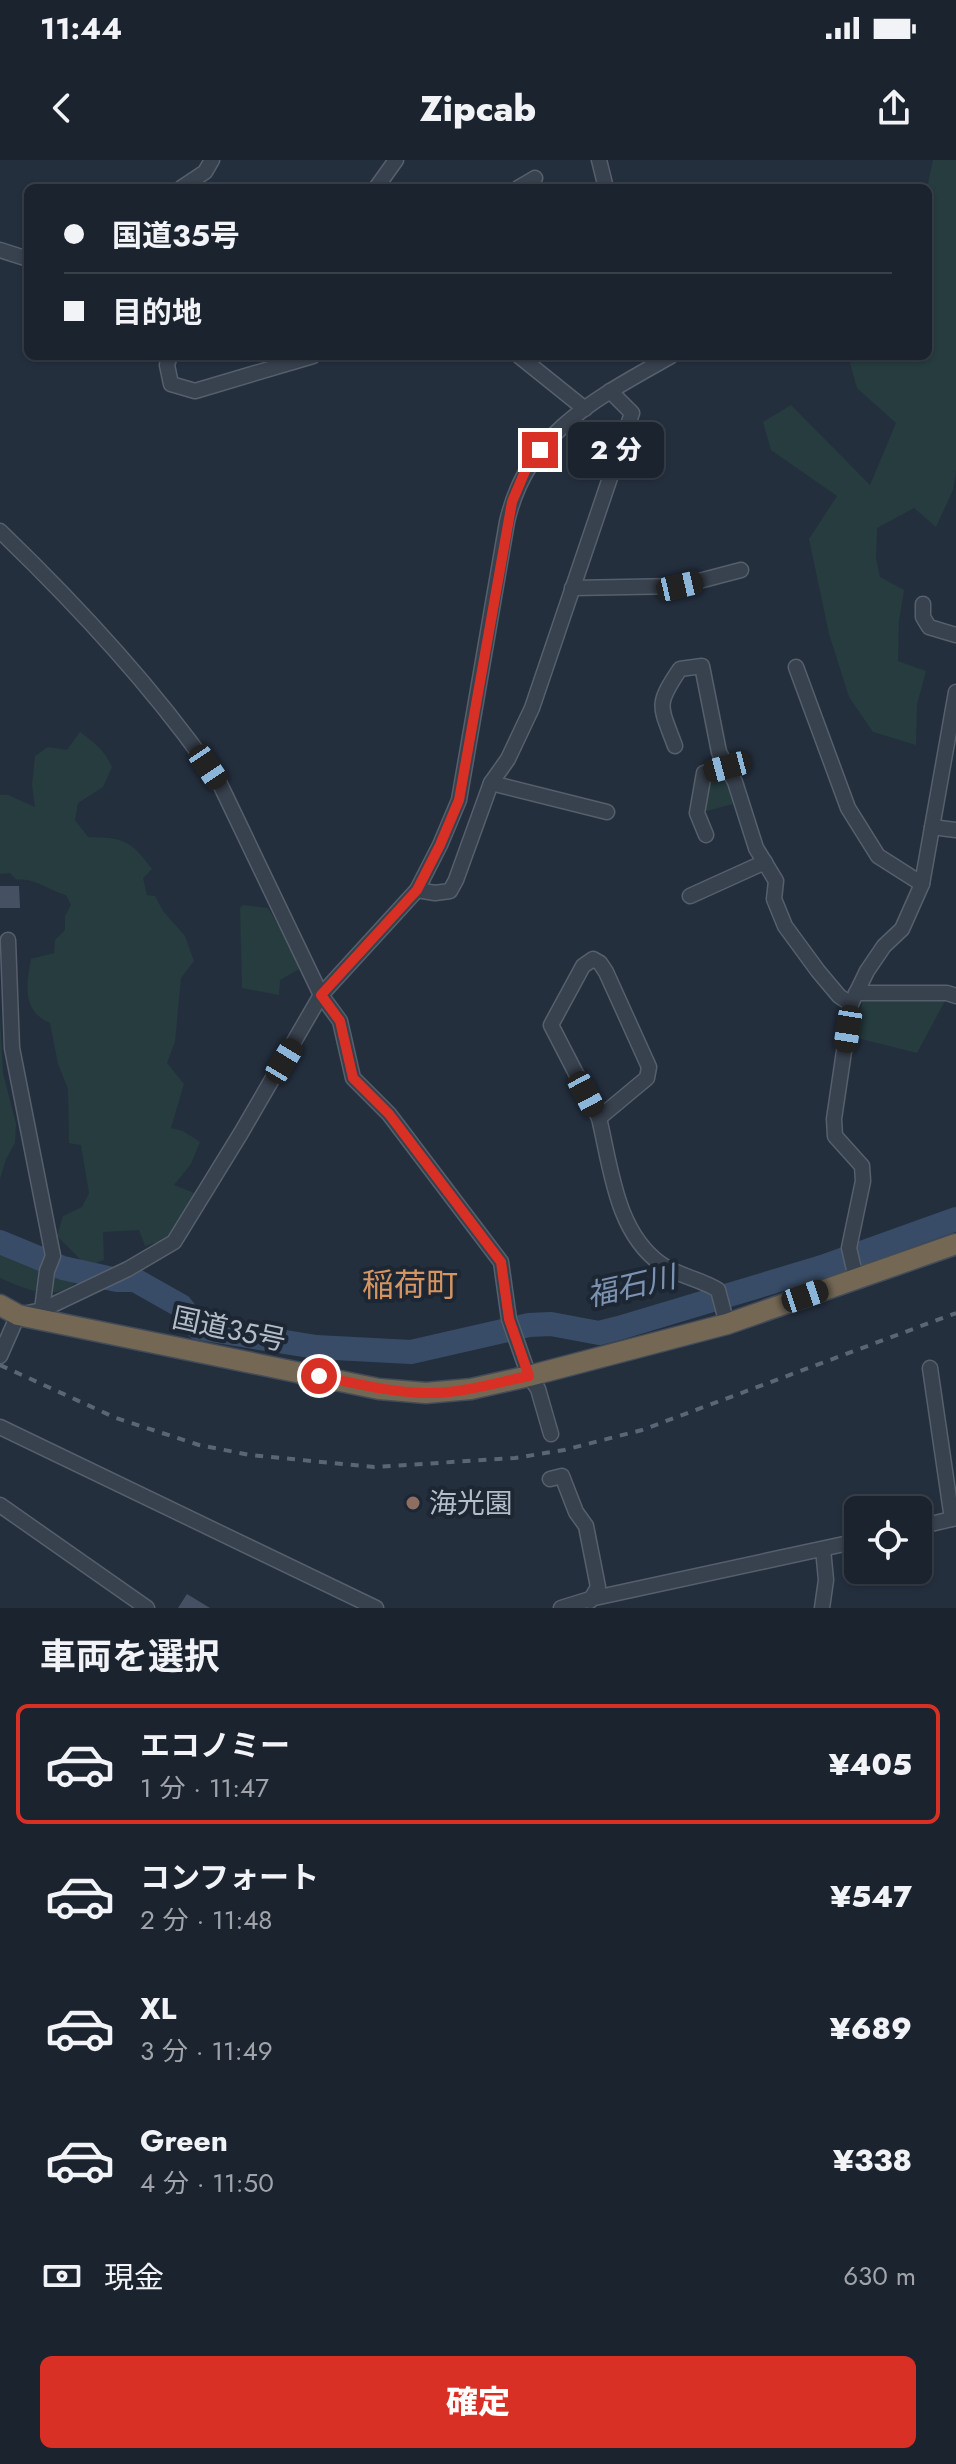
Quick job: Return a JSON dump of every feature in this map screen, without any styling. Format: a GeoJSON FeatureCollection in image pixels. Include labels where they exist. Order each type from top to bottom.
{"type":"FeatureCollection","features":[{"type":"Feature","properties":{"kind":"highway","name":"国道35号"},"geometry":{"type":"LineString","coordinates":[[0,1305],[18,1315],[379,1389],[426,1393],[471,1389],[527,1368],[725,1315],[852,1262],[956,1244]]}},
{"type":"Feature","properties":{"kind":"street"},"geometry":{"type":"LineString","coordinates":[[187,184],[205,172],[212,160]]}},
{"type":"Feature","properties":{"kind":"street"},"geometry":{"type":"LineString","coordinates":[[379,184],[396,160]]}},
{"type":"Feature","properties":{"kind":"street"},"geometry":{"type":"LineString","coordinates":[[599,160],[605,184]]}},
{"type":"Feature","properties":{"kind":"street"},"geometry":{"type":"LineString","coordinates":[[525,184],[535,178]]}},
{"type":"Feature","properties":{"kind":"street"},"geometry":{"type":"LineString","coordinates":[[0,250],[24,258]]}},
{"type":"Feature","properties":{"kind":"street"},"geometry":{"type":"LineString","coordinates":[[169,360],[171,384],[195,391],[300,360]]}},
{"type":"Feature","properties":{"kind":"street"},"geometry":{"type":"LineString","coordinates":[[524,360],[585,409]]}},
{"type":"Feature","properties":{"kind":"street"},"geometry":{"type":"LineString","coordinates":[[0,1356],[18,1315],[42,1310],[128,1269],[174,1242],[321,995],[417,890],[459,800],[512,502],[528,464],[552,435],[585,409],[664,360]]}},
{"type":"Feature","properties":{"kind":"street"},"geometry":{"type":"LineString","coordinates":[[417,890],[435,893],[450,891],[491,783],[508,759],[532,708],[632,413],[610,391]]}},
{"type":"Feature","properties":{"kind":"street"},"geometry":{"type":"LineString","coordinates":[[0,531],[76,606],[197,751],[219,782],[321,995],[340,1021],[353,1078],[389,1114],[501,1262],[509,1319],[538,1389],[551,1434]]}},
{"type":"Feature","properties":{"kind":"street"},"geometry":{"type":"LineString","coordinates":[[572,588],[680,586],[741,570]]}},
{"type":"Feature","properties":{"kind":"street"},"geometry":{"type":"LineString","coordinates":[[923,604],[923,617],[929,627],[956,635]]}},
{"type":"Feature","properties":{"kind":"street"},"geometry":{"type":"LineString","coordinates":[[675,746],[660,706],[663,693],[680,669],[702,666],[719,752],[743,805],[756,848],[776,881],[774,899],[785,926],[818,971],[839,996],[854,999],[947,993],[956,996]]}},
{"type":"Feature","properties":{"kind":"street"},"geometry":{"type":"LineString","coordinates":[[796,667],[848,808],[878,856],[922,884]]}},
{"type":"Feature","properties":{"kind":"street"},"geometry":{"type":"LineString","coordinates":[[852,1262],[863,1181],[862,1166],[835,1136],[834,1119],[854,999],[867,971],[884,946],[902,929],[922,884],[956,692]]}},
{"type":"Feature","properties":{"kind":"street"},"geometry":{"type":"LineString","coordinates":[[706,835],[697,813],[704,773],[727,767]]}},
{"type":"Feature","properties":{"kind":"street"},"geometry":{"type":"LineString","coordinates":[[491,783],[607,812]]}},
{"type":"Feature","properties":{"kind":"street"},"geometry":{"type":"LineString","coordinates":[[932,827],[956,830]]}},
{"type":"Feature","properties":{"kind":"street"},"geometry":{"type":"LineString","coordinates":[[690,896],[765,862]]}},
{"type":"Feature","properties":{"kind":"street"},"geometry":{"type":"LineString","coordinates":[[8,940],[12,1048],[53,1256],[47,1271],[42,1310]]}},
{"type":"Feature","properties":{"kind":"street"},"geometry":{"type":"LineString","coordinates":[[599,1118],[647,1078],[649,1067],[606,972],[593,959],[583,966],[551,1025],[599,1118],[622,1209],[637,1242],[663,1266],[718,1290],[725,1315]]}},
{"type":"Feature","properties":{"kind":"street"},"geometry":{"type":"LineString","coordinates":[[930,1368],[954,1518],[932,1524]]}},
{"type":"Feature","properties":{"kind":"street"},"geometry":{"type":"LineString","coordinates":[[0,1427],[376,1608]]}},
{"type":"Feature","properties":{"kind":"street"},"geometry":{"type":"LineString","coordinates":[[550,1479],[562,1476],[576,1512],[586,1526],[598,1587],[591,1604]]}},
{"type":"Feature","properties":{"kind":"street"},"geometry":{"type":"LineString","coordinates":[[0,1505],[147,1608]]}},
{"type":"Feature","properties":{"kind":"street"},"geometry":{"type":"LineString","coordinates":[[561,1608],[591,1604],[844,1544]]}},
{"type":"Feature","properties":{"kind":"street"},"geometry":{"type":"LineString","coordinates":[[822,1608],[826,1580],[823,1549]]}},
{"type":"Feature","properties":{"kind":"green space"},"geometry":{"type":"Polygon","coordinates":[[[933,160],[956,160],[956,470],[953,490],[936,527],[914,508],[877,528],[876,558],[880,577],[904,590],[899,620],[898,661],[926,671],[917,705],[916,745],[873,732],[849,697],[829,634],[809,539],[837,496],[771,450],[763,422],[791,405],[870,485],[896,423],[857,388],[849,360],[932,360],[932,184],[928,184],[933,160]]]}},
{"type":"Feature","properties":{"kind":"green space"},"geometry":{"type":"Polygon","coordinates":[[[80,732],[99,747],[112,767],[103,787],[78,803],[75,820],[88,837],[125,842],[144,859],[152,869],[143,878],[147,895],[155,896],[163,911],[185,936],[194,961],[181,978],[175,1042],[167,1063],[184,1084],[171,1128],[183,1131],[200,1142],[191,1164],[174,1185],[194,1193],[191,1207],[171,1238],[145,1246],[139,1230],[103,1232],[104,1260],[87,1266],[57,1236],[63,1216],[82,1207],[89,1193],[81,1145],[69,1143],[68,1089],[58,1064],[50,1023],[35,1012],[27,988],[31,959],[54,953],[55,940],[65,930],[65,916],[71,905],[66,895],[29,881],[17,880],[10,873],[0,874],[0,795],[8,795],[35,807],[32,785],[35,756],[48,747],[67,750],[80,732]]]}},
{"type":"Feature","properties":{"kind":"green space"},"geometry":{"type":"Polygon","coordinates":[[[727,774],[736,803],[703,812],[708,778],[727,774]]]}},
{"type":"Feature","properties":{"kind":"green space"},"geometry":{"type":"Polygon","coordinates":[[[243,905],[268,908],[303,967],[280,980],[279,995],[242,988],[240,908],[243,905]]]}},
{"type":"Feature","properties":{"kind":"green space"},"geometry":{"type":"Polygon","coordinates":[[[863,996],[946,999],[917,1053],[857,1038],[863,996]]]}},
{"type":"Feature","properties":{"kind":"green space"},"geometry":{"type":"Polygon","coordinates":[[[0,1013],[3,1073],[16,1124],[15,1143],[0,1179],[0,1013]]]}},
{"type":"Feature","properties":{"kind":"green space"},"geometry":{"type":"Polygon","coordinates":[[[0,1247],[79,1279],[70,1287],[51,1293],[30,1290],[0,1278],[0,1247]]]}},
{"type":"Feature","properties":{"kind":"building"},"geometry":{"type":"Polygon","coordinates":[[[0,886],[19,886],[20,908],[0,908],[0,886]]]}},
{"type":"Feature","properties":{"kind":"building"},"geometry":{"type":"Polygon","coordinates":[[[187,1594],[210,1608],[178,1608],[187,1594]]]}},
{"type":"Feature","properties":{"kind":"waterway","name":"福石川"},"geometry":{"type":"LineString","coordinates":[[0,1242],[63,1268],[117,1280],[135,1280],[181,1306],[198,1328],[316,1347],[411,1352],[529,1325],[551,1324],[599,1333],[822,1267],[956,1219]]}},
{"type":"Feature","properties":{"kind":"railway"},"geometry":{"type":"LineString","coordinates":[[0,1365],[116,1418],[199,1445],[250,1455],[374,1467],[515,1458],[564,1450],[642,1430],[956,1313]]}},
{"type":"Feature","properties":{"kind":"place","name":"海光園"},"geometry":{"type":"Point","coordinates":[413,1503]}},
{"type":"Feature","properties":{"kind":"district","name":"稲荷町"},"geometry":{"type":"Point","coordinates":[410,1285]}},
{"type":"Feature","properties":{"kind":"route"},"geometry":{"type":"LineString","coordinates":[[319,1376],[379,1389],[426,1393],[471,1389],[529,1376],[509,1319],[501,1262],[389,1114],[353,1078],[340,1021],[321,995],[417,890],[459,800],[507,522],[528,464],[540,450]]}}]}
